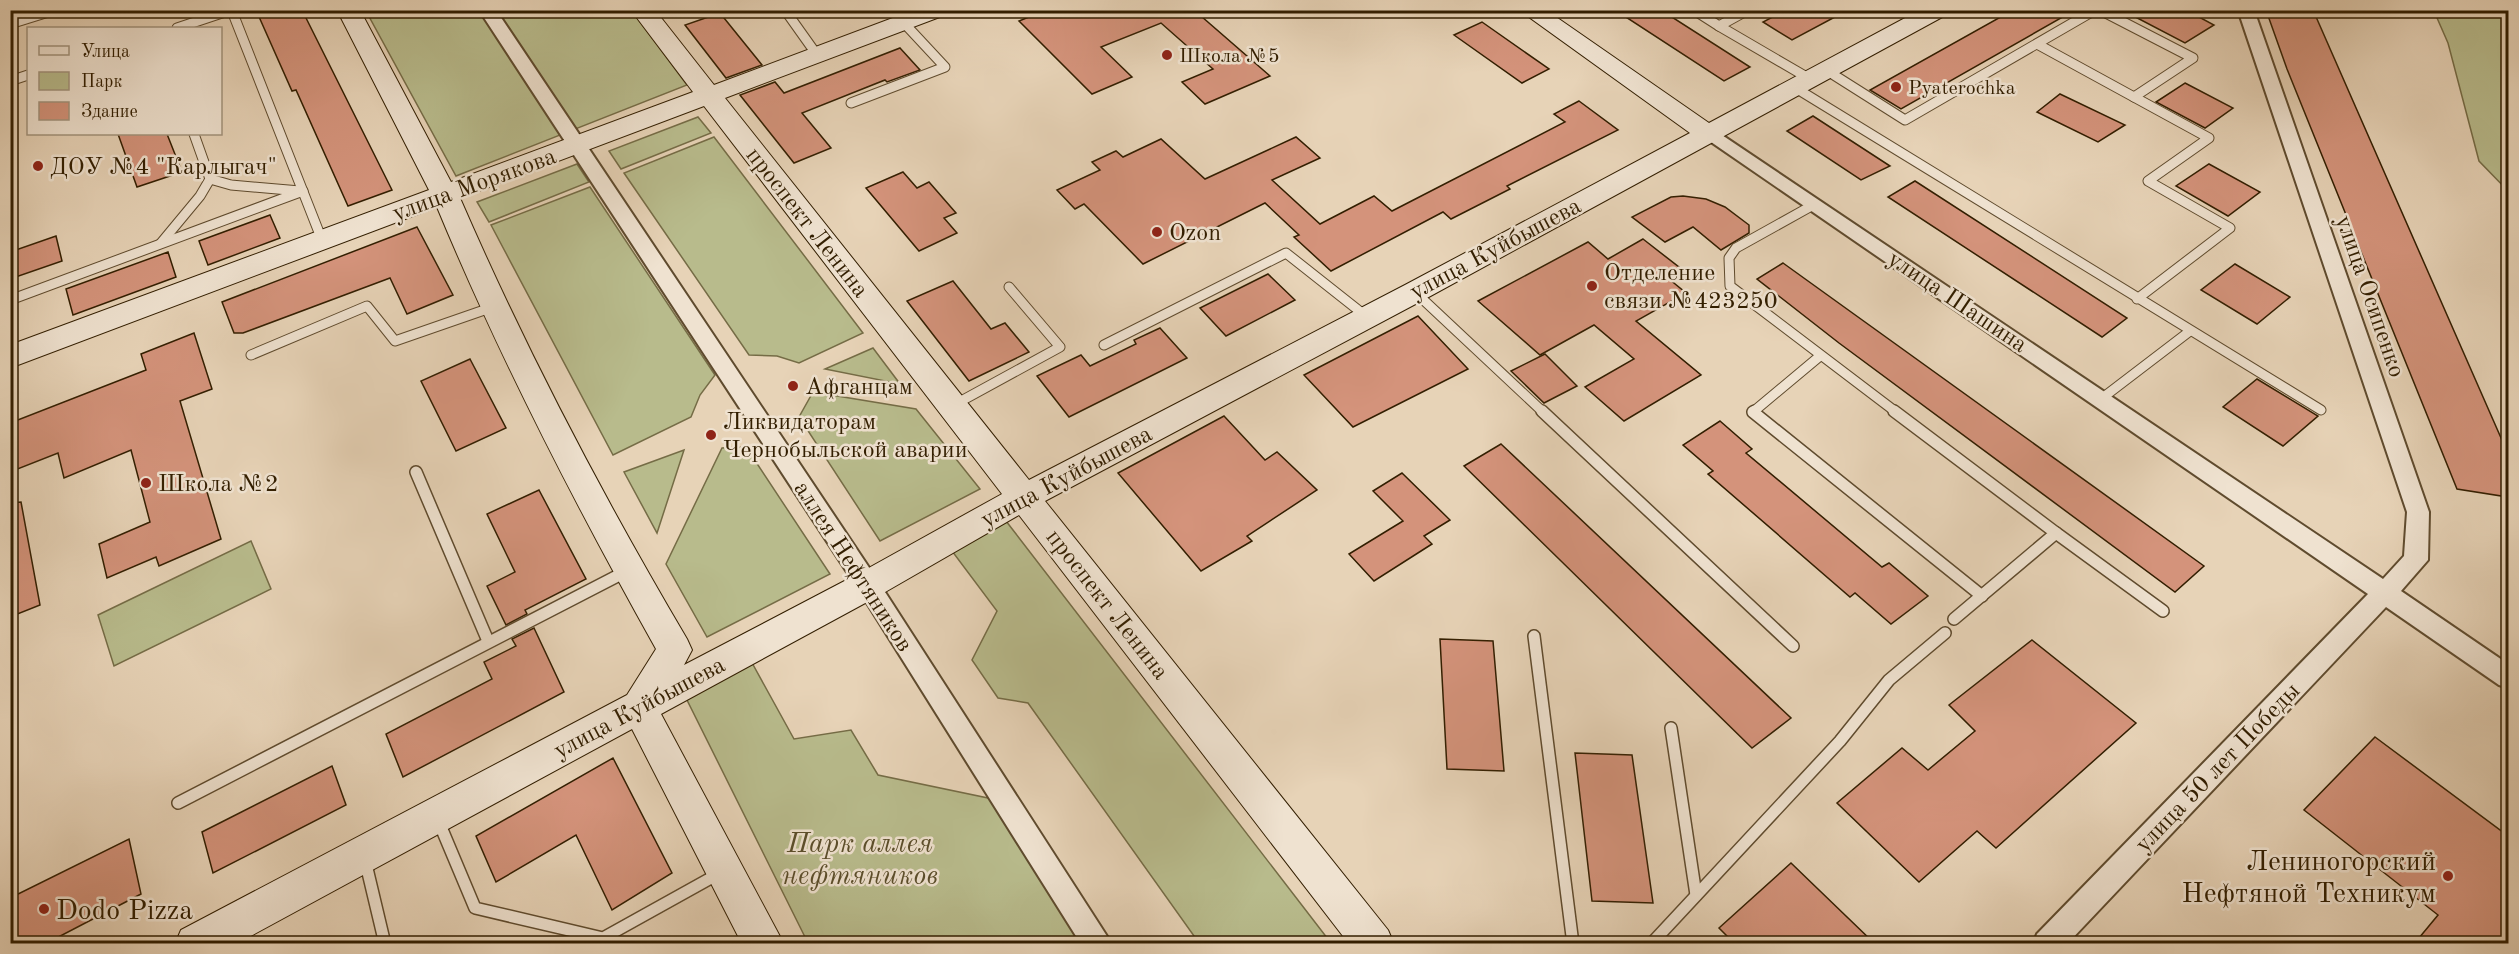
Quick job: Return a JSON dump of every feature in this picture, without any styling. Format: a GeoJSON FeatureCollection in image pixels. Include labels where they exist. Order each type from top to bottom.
{"type":"FeatureCollection","features":[{"type":"Feature","properties":{"kind":"street"},"geometry":{"type":"LineString","coordinates":[[348,10],[445,195],[493,307],[630,570],[675,650],[639,708],[764,944]]}},
{"type":"Feature","properties":{"kind":"street","name":"аллея Нефтяников"},"geometry":{"type":"LineString","coordinates":[[487,10],[868,585],[1098,944]]}},
{"type":"Feature","properties":{"kind":"street","name":"проспект Ленина"},"geometry":{"type":"LineString","coordinates":[[642,10],[1374,944]]}},
{"type":"Feature","properties":{"kind":"street","name":"улица Морякова"},"geometry":{"type":"LineString","coordinates":[[10,357],[936,10]]}},
{"type":"Feature","properties":{"kind":"street","name":"улица Шашина"},"geometry":{"type":"LineString","coordinates":[[1530,10],[1707,134],[1815,204],[2386,591],[2508,677]]}},
{"type":"Feature","properties":{"kind":"street","name":"улица Куйбышева"},"geometry":{"type":"LineString","coordinates":[[195,944],[868,585],[1024,497],[1367,317],[1938,10]]}},
{"type":"Feature","properties":{"kind":"street","name":"улица Осипенко"},"geometry":{"type":"LineString","coordinates":[[2246,10],[2418,512],[2416,560],[2386,591]]}},
{"type":"Feature","properties":{"kind":"street","name":"улица 50 лет Победы"},"geometry":{"type":"LineString","coordinates":[[2047,944],[2386,591]]}},
{"type":"Feature","properties":{"kind":"lane"},"geometry":{"type":"LineString","coordinates":[[10,24],[55,10]]}},
{"type":"Feature","properties":{"kind":"lane"},"geometry":{"type":"LineString","coordinates":[[785,10],[817,55]]}},
{"type":"Feature","properties":{"kind":"lane"},"geometry":{"type":"LineString","coordinates":[[1694,10],[1810,79],[2137,299],[2321,410]]}},
{"type":"Feature","properties":{"kind":"lane"},"geometry":{"type":"LineString","coordinates":[[1719,26],[1748,10]]}},
{"type":"Feature","properties":{"kind":"lane"},"geometry":{"type":"LineString","coordinates":[[1810,79],[1905,120],[2095,10]]}},
{"type":"Feature","properties":{"kind":"lane"},"geometry":{"type":"LineString","coordinates":[[2100,10],[2193,58],[2134,97]]}},
{"type":"Feature","properties":{"kind":"lane"},"geometry":{"type":"LineString","coordinates":[[180,27],[231,11],[322,240]]}},
{"type":"Feature","properties":{"kind":"lane"},"geometry":{"type":"LineString","coordinates":[[851,103],[945,67],[904,23]]}},
{"type":"Feature","properties":{"kind":"lane"},"geometry":{"type":"LineString","coordinates":[[2037,44],[2209,138],[2148,182],[2230,228],[2137,299]]}},
{"type":"Feature","properties":{"kind":"lane"},"geometry":{"type":"LineString","coordinates":[[10,81],[27,75]]}},
{"type":"Feature","properties":{"kind":"lane"},"geometry":{"type":"LineString","coordinates":[[194,135],[210,179]]}},
{"type":"Feature","properties":{"kind":"lane"},"geometry":{"type":"LineString","coordinates":[[210,179],[231,185],[303,191]]}},
{"type":"Feature","properties":{"kind":"lane"},"geometry":{"type":"LineString","coordinates":[[159,245],[200,196],[210,179]]}},
{"type":"Feature","properties":{"kind":"lane"},"geometry":{"type":"LineString","coordinates":[[10,300],[303,191]]}},
{"type":"Feature","properties":{"kind":"lane"},"geometry":{"type":"LineString","coordinates":[[1815,204],[1736,248],[1729,258],[1730,286],[1820,356],[2163,611]]}},
{"type":"Feature","properties":{"kind":"lane"},"geometry":{"type":"LineString","coordinates":[[1104,345],[1286,253],[1367,317]]}},
{"type":"Feature","properties":{"kind":"lane"},"geometry":{"type":"LineString","coordinates":[[952,406],[1060,347],[1009,287]]}},
{"type":"Feature","properties":{"kind":"lane"},"geometry":{"type":"LineString","coordinates":[[1415,291],[1793,646]]}},
{"type":"Feature","properties":{"kind":"lane"},"geometry":{"type":"LineString","coordinates":[[251,355],[367,306],[395,341],[493,307]]}},
{"type":"Feature","properties":{"kind":"lane"},"geometry":{"type":"LineString","coordinates":[[2101,399],[2190,331]]}},
{"type":"Feature","properties":{"kind":"lane"},"geometry":{"type":"LineString","coordinates":[[1820,356],[1753,412],[1982,596]]}},
{"type":"Feature","properties":{"kind":"lane"},"geometry":{"type":"LineString","coordinates":[[416,472],[488,641]]}},
{"type":"Feature","properties":{"kind":"lane"},"geometry":{"type":"LineString","coordinates":[[1954,619],[2056,533]]}},
{"type":"Feature","properties":{"kind":"lane"},"geometry":{"type":"LineString","coordinates":[[178,803],[488,641],[630,570]]}},
{"type":"Feature","properties":{"kind":"lane"},"geometry":{"type":"LineString","coordinates":[[1651,944],[1840,741],[1889,680],[1945,633]]}},
{"type":"Feature","properties":{"kind":"lane"},"geometry":{"type":"LineString","coordinates":[[1533,636],[1573,944]]}},
{"type":"Feature","properties":{"kind":"lane"},"geometry":{"type":"LineString","coordinates":[[1671,728],[1696,895]]}},
{"type":"Feature","properties":{"kind":"lane"},"geometry":{"type":"LineString","coordinates":[[436,815],[475,908],[603,938],[725,870]]}},
{"type":"Feature","properties":{"kind":"lane"},"geometry":{"type":"LineString","coordinates":[[364,854],[385,944]]}},
{"type":"Feature","properties":{"kind":"green space"},"geometry":{"type":"Polygon","coordinates":[[[366,11],[632,11],[687,85],[456,176],[366,11]]]}},
{"type":"Feature","properties":{"kind":"green space"},"geometry":{"type":"Polygon","coordinates":[[[2434,11],[2508,11],[2508,191],[2479,161],[2448,43],[2434,11]]]}},
{"type":"Feature","properties":{"kind":"green space"},"geometry":{"type":"Polygon","coordinates":[[[698,117],[711,133],[621,169],[609,151],[698,117]]]}},
{"type":"Feature","properties":{"kind":"green space"},"geometry":{"type":"Polygon","coordinates":[[[714,137],[863,333],[799,363],[777,356],[749,355],[624,173],[714,137]]]}},
{"type":"Feature","properties":{"kind":"green space"},"geometry":{"type":"Polygon","coordinates":[[[577,164],[589,182],[489,222],[477,202],[577,164]]]}},
{"type":"Feature","properties":{"kind":"green space"},"geometry":{"type":"Polygon","coordinates":[[[590,187],[715,375],[700,395],[691,417],[613,455],[491,225],[590,187]]]}},
{"type":"Feature","properties":{"kind":"green space"},"geometry":{"type":"Polygon","coordinates":[[[873,348],[900,384],[825,369],[873,348]]]}},
{"type":"Feature","properties":{"kind":"green space"},"geometry":{"type":"Polygon","coordinates":[[[813,392],[916,409],[980,489],[880,541],[799,417],[813,392]]]}},
{"type":"Feature","properties":{"kind":"green space"},"geometry":{"type":"Polygon","coordinates":[[[746,447],[830,574],[707,637],[666,564],[722,448],[746,447]]]}},
{"type":"Feature","properties":{"kind":"green space"},"geometry":{"type":"Polygon","coordinates":[[[684,450],[657,533],[624,472],[684,450]]]}},
{"type":"Feature","properties":{"kind":"green space"},"geometry":{"type":"Polygon","coordinates":[[[1006,521],[1331,943],[1199,943],[1028,703],[998,698],[972,660],[997,611],[952,551],[1006,521]]]}},
{"type":"Feature","properties":{"kind":"green space"},"geometry":{"type":"Polygon","coordinates":[[[251,541],[271,589],[114,666],[98,615],[251,541]]]}},
{"type":"Feature","properties":{"kind":"green space","name":"Парк аллея нефтяников"},"geometry":{"type":"Polygon","coordinates":[[[751,661],[794,739],[851,730],[878,775],[1007,802],[1091,943],[808,943],[685,696],[751,661]]]}},
{"type":"Feature","properties":{"kind":"building"},"geometry":{"type":"Polygon","coordinates":[[[256,10],[302,10],[392,190],[348,206],[296,90],[292,91],[256,10]]]}},
{"type":"Feature","properties":{"kind":"building"},"geometry":{"type":"Polygon","coordinates":[[[1046,10],[1194,10],[1270,76],[1205,104],[1182,82],[1213,69],[1161,23],[1101,47],[1132,77],[1092,94],[1019,21],[1046,10]]]}},
{"type":"Feature","properties":{"kind":"building"},"geometry":{"type":"Polygon","coordinates":[[[1615,10],[1661,10],[1750,67],[1724,81],[1615,10]]]}},
{"type":"Feature","properties":{"kind":"building"},"geometry":{"type":"Polygon","coordinates":[[[1786,10],[1848,10],[1792,40],[1763,22],[1786,10]]]}},
{"type":"Feature","properties":{"kind":"building"},"geometry":{"type":"Polygon","coordinates":[[[2013,10],[2075,10],[1901,109],[1870,90],[2013,10]]]}},
{"type":"Feature","properties":{"kind":"building"},"geometry":{"type":"Polygon","coordinates":[[[2122,10],[2186,10],[2214,25],[2185,43],[2122,10]]]}},
{"type":"Feature","properties":{"kind":"building"},"geometry":{"type":"Polygon","coordinates":[[[2266,10],[2313,10],[2505,447],[2508,447],[2508,497],[2457,489],[2287,69],[2266,10]]]}},
{"type":"Feature","properties":{"kind":"building"},"geometry":{"type":"Polygon","coordinates":[[[720,13],[762,65],[726,78],[685,25],[720,13]]]}},
{"type":"Feature","properties":{"kind":"building"},"geometry":{"type":"Polygon","coordinates":[[[1482,22],[1549,69],[1522,83],[1454,35],[1482,22]]]}},
{"type":"Feature","properties":{"kind":"building"},"geometry":{"type":"Polygon","coordinates":[[[900,48],[920,70],[887,82],[885,80],[802,113],[831,148],[794,163],[740,95],[775,82],[784,93],[900,48]]]}},
{"type":"Feature","properties":{"kind":"building"},"geometry":{"type":"Polygon","coordinates":[[[2185,83],[2233,108],[2205,128],[2156,102],[2185,83]]]}},
{"type":"Feature","properties":{"kind":"building"},"geometry":{"type":"Polygon","coordinates":[[[2060,94],[2125,125],[2098,142],[2037,112],[2060,94]]]}},
{"type":"Feature","properties":{"kind":"building"},"geometry":{"type":"Polygon","coordinates":[[[1579,101],[1618,130],[1507,186],[1510,189],[1451,219],[1443,212],[1331,271],[1294,237],[1299,235],[1265,203],[1143,264],[1084,204],[1075,209],[1057,190],[1100,170],[1092,162],[1116,151],[1123,157],[1161,139],[1205,179],[1296,137],[1320,158],[1272,180],[1320,224],[1374,196],[1392,211],[1565,122],[1554,114],[1579,101]]]}},
{"type":"Feature","properties":{"kind":"building"},"geometry":{"type":"Polygon","coordinates":[[[1813,116],[1890,166],[1861,180],[1787,131],[1813,116]]]}},
{"type":"Feature","properties":{"kind":"building"},"geometry":{"type":"Polygon","coordinates":[[[118,135],[167,135],[182,172],[137,187],[118,135]]]}},
{"type":"Feature","properties":{"kind":"building"},"geometry":{"type":"Polygon","coordinates":[[[2209,164],[2260,192],[2228,216],[2176,186],[2209,164]]]}},
{"type":"Feature","properties":{"kind":"building"},"geometry":{"type":"Polygon","coordinates":[[[903,172],[917,188],[929,182],[956,213],[944,218],[957,233],[919,251],[866,188],[903,172]]]}},
{"type":"Feature","properties":{"kind":"building"},"geometry":{"type":"Polygon","coordinates":[[[1915,181],[2127,318],[2102,337],[1888,197],[1915,181]]]}},
{"type":"Feature","properties":{"kind":"building"},"geometry":{"type":"Polygon","coordinates":[[[1671,197],[1706,199],[1725,207],[1749,225],[1749,233],[1721,250],[1693,227],[1665,242],[1632,217],[1671,197]]]}},
{"type":"Feature","properties":{"kind":"building"},"geometry":{"type":"Polygon","coordinates":[[[270,215],[280,238],[208,265],[199,241],[270,215]]]}},
{"type":"Feature","properties":{"kind":"building"},"geometry":{"type":"Polygon","coordinates":[[[417,227],[453,295],[407,314],[390,278],[243,333],[234,333],[222,302],[417,227]]]}},
{"type":"Feature","properties":{"kind":"building"},"geometry":{"type":"Polygon","coordinates":[[[56,236],[62,261],[10,279],[10,252],[56,236]]]}},
{"type":"Feature","properties":{"kind":"building","name":"Отделение связи №423250"},"geometry":{"type":"Polygon","coordinates":[[[1643,239],[1684,271],[1669,279],[1686,293],[1636,321],[1701,375],[1624,421],[1585,387],[1634,359],[1594,325],[1540,355],[1478,301],[1588,242],[1608,259],[1643,239]]]}},
{"type":"Feature","properties":{"kind":"building"},"geometry":{"type":"Polygon","coordinates":[[[168,252],[176,277],[73,315],[66,289],[168,252]]]}},
{"type":"Feature","properties":{"kind":"building"},"geometry":{"type":"Polygon","coordinates":[[[1783,263],[2204,566],[2175,592],[1839,343],[1757,279],[1783,263]]]}},
{"type":"Feature","properties":{"kind":"building"},"geometry":{"type":"Polygon","coordinates":[[[2235,264],[2290,297],[2257,324],[2201,290],[2235,264]]]}},
{"type":"Feature","properties":{"kind":"building"},"geometry":{"type":"Polygon","coordinates":[[[1268,274],[1295,300],[1226,336],[1200,308],[1268,274]]]}},
{"type":"Feature","properties":{"kind":"building"},"geometry":{"type":"Polygon","coordinates":[[[953,281],[991,329],[1005,323],[1029,352],[969,381],[907,301],[953,281]]]}},
{"type":"Feature","properties":{"kind":"building"},"geometry":{"type":"Polygon","coordinates":[[[1418,316],[1468,369],[1353,427],[1304,375],[1418,316]]]}},
{"type":"Feature","properties":{"kind":"building"},"geometry":{"type":"Polygon","coordinates":[[[1160,328],[1187,358],[1069,417],[1037,376],[1081,355],[1090,366],[1136,344],[1134,340],[1160,328]]]}},
{"type":"Feature","properties":{"kind":"building"},"geometry":{"type":"Polygon","coordinates":[[[194,333],[212,389],[180,401],[221,539],[159,566],[156,557],[107,578],[99,544],[150,522],[131,450],[64,478],[58,453],[10,472],[10,423],[146,370],[141,354],[194,333]]]}},
{"type":"Feature","properties":{"kind":"building"},"geometry":{"type":"Polygon","coordinates":[[[1545,354],[1577,386],[1544,403],[1511,371],[1545,354]]]}},
{"type":"Feature","properties":{"kind":"building"},"geometry":{"type":"Polygon","coordinates":[[[470,359],[506,428],[456,451],[421,381],[470,359]]]}},
{"type":"Feature","properties":{"kind":"building"},"geometry":{"type":"Polygon","coordinates":[[[2257,379],[2318,416],[2283,446],[2223,407],[2257,379]]]}},
{"type":"Feature","properties":{"kind":"building"},"geometry":{"type":"Polygon","coordinates":[[[1224,416],[1265,460],[1277,452],[1317,490],[1247,536],[1252,541],[1201,571],[1118,473],[1224,416]]]}},
{"type":"Feature","properties":{"kind":"building"},"geometry":{"type":"Polygon","coordinates":[[[1720,421],[1752,449],[1746,453],[1882,567],[1889,563],[1928,596],[1891,624],[1855,593],[1850,597],[1708,474],[1713,471],[1683,445],[1720,421]]]}},
{"type":"Feature","properties":{"kind":"building"},"geometry":{"type":"Polygon","coordinates":[[[1501,444],[1791,718],[1752,748],[1464,466],[1501,444]]]}},
{"type":"Feature","properties":{"kind":"building"},"geometry":{"type":"Polygon","coordinates":[[[1402,473],[1450,520],[1424,536],[1432,544],[1374,581],[1349,554],[1403,521],[1373,491],[1402,473]]]}},
{"type":"Feature","properties":{"kind":"building"},"geometry":{"type":"Polygon","coordinates":[[[539,490],[586,579],[525,610],[527,614],[506,625],[487,586],[515,572],[487,514],[539,490]]]}},
{"type":"Feature","properties":{"kind":"building"},"geometry":{"type":"Polygon","coordinates":[[[21,502],[40,605],[10,617],[10,503],[21,502]]]}},
{"type":"Feature","properties":{"kind":"building"},"geometry":{"type":"Polygon","coordinates":[[[534,628],[564,692],[403,777],[386,734],[492,679],[484,662],[516,646],[512,639],[534,628]]]}},
{"type":"Feature","properties":{"kind":"building"},"geometry":{"type":"Polygon","coordinates":[[[1440,639],[1493,641],[1504,771],[1447,769],[1440,639]]]}},
{"type":"Feature","properties":{"kind":"building"},"geometry":{"type":"Polygon","coordinates":[[[2032,640],[2136,723],[1996,848],[1977,831],[1919,882],[1837,803],[1902,748],[1928,770],[1975,731],[1949,705],[2032,640]]]}},
{"type":"Feature","properties":{"kind":"building","name":"Лениногорский Нефтяной Техникум"},"geometry":{"type":"Polygon","coordinates":[[[2375,737],[2508,836],[2508,944],[2414,944],[2438,915],[2304,810],[2375,737]]]}},
{"type":"Feature","properties":{"kind":"building"},"geometry":{"type":"Polygon","coordinates":[[[1575,753],[1632,755],[1653,903],[1592,901],[1575,753]]]}},
{"type":"Feature","properties":{"kind":"building"},"geometry":{"type":"Polygon","coordinates":[[[613,758],[672,873],[612,910],[576,835],[496,882],[476,836],[613,758]]]}},
{"type":"Feature","properties":{"kind":"building"},"geometry":{"type":"Polygon","coordinates":[[[332,766],[346,805],[213,873],[202,832],[332,766]]]}},
{"type":"Feature","properties":{"kind":"building"},"geometry":{"type":"Polygon","coordinates":[[[129,839],[141,894],[45,944],[10,944],[10,898],[129,839]]]}},
{"type":"Feature","properties":{"kind":"building"},"geometry":{"type":"Polygon","coordinates":[[[1791,863],[1875,944],[1735,944],[1719,928],[1791,863]]]}},
{"type":"Feature","properties":{"kind":"place","name":"Школа №5"},"geometry":{"type":"Point","coordinates":[1167,55]}},
{"type":"Feature","properties":{"kind":"place","name":"Pyaterochka"},"geometry":{"type":"Point","coordinates":[1896,87]}},
{"type":"Feature","properties":{"kind":"place","name":"ДОУ №4 \"Карлыгач\""},"geometry":{"type":"Point","coordinates":[38,166]}},
{"type":"Feature","properties":{"kind":"place","name":"Ozon"},"geometry":{"type":"Point","coordinates":[1157,232]}},
{"type":"Feature","properties":{"kind":"place","name":"Отделение связи №423250"},"geometry":{"type":"Point","coordinates":[1592,286]}},
{"type":"Feature","properties":{"kind":"place","name":"Афганцам"},"geometry":{"type":"Point","coordinates":[793,386]}},
{"type":"Feature","properties":{"kind":"place","name":"Ликвидаторам Чернобыльской аварии"},"geometry":{"type":"Point","coordinates":[711,435]}},
{"type":"Feature","properties":{"kind":"place","name":"Школа №2"},"geometry":{"type":"Point","coordinates":[146,483]}},
{"type":"Feature","properties":{"kind":"place","name":"Лениногорский Нефтяной Техникум"},"geometry":{"type":"Point","coordinates":[2448,876]}},
{"type":"Feature","properties":{"kind":"place","name":"Dodo Pizza"},"geometry":{"type":"Point","coordinates":[44,909]}}]}
